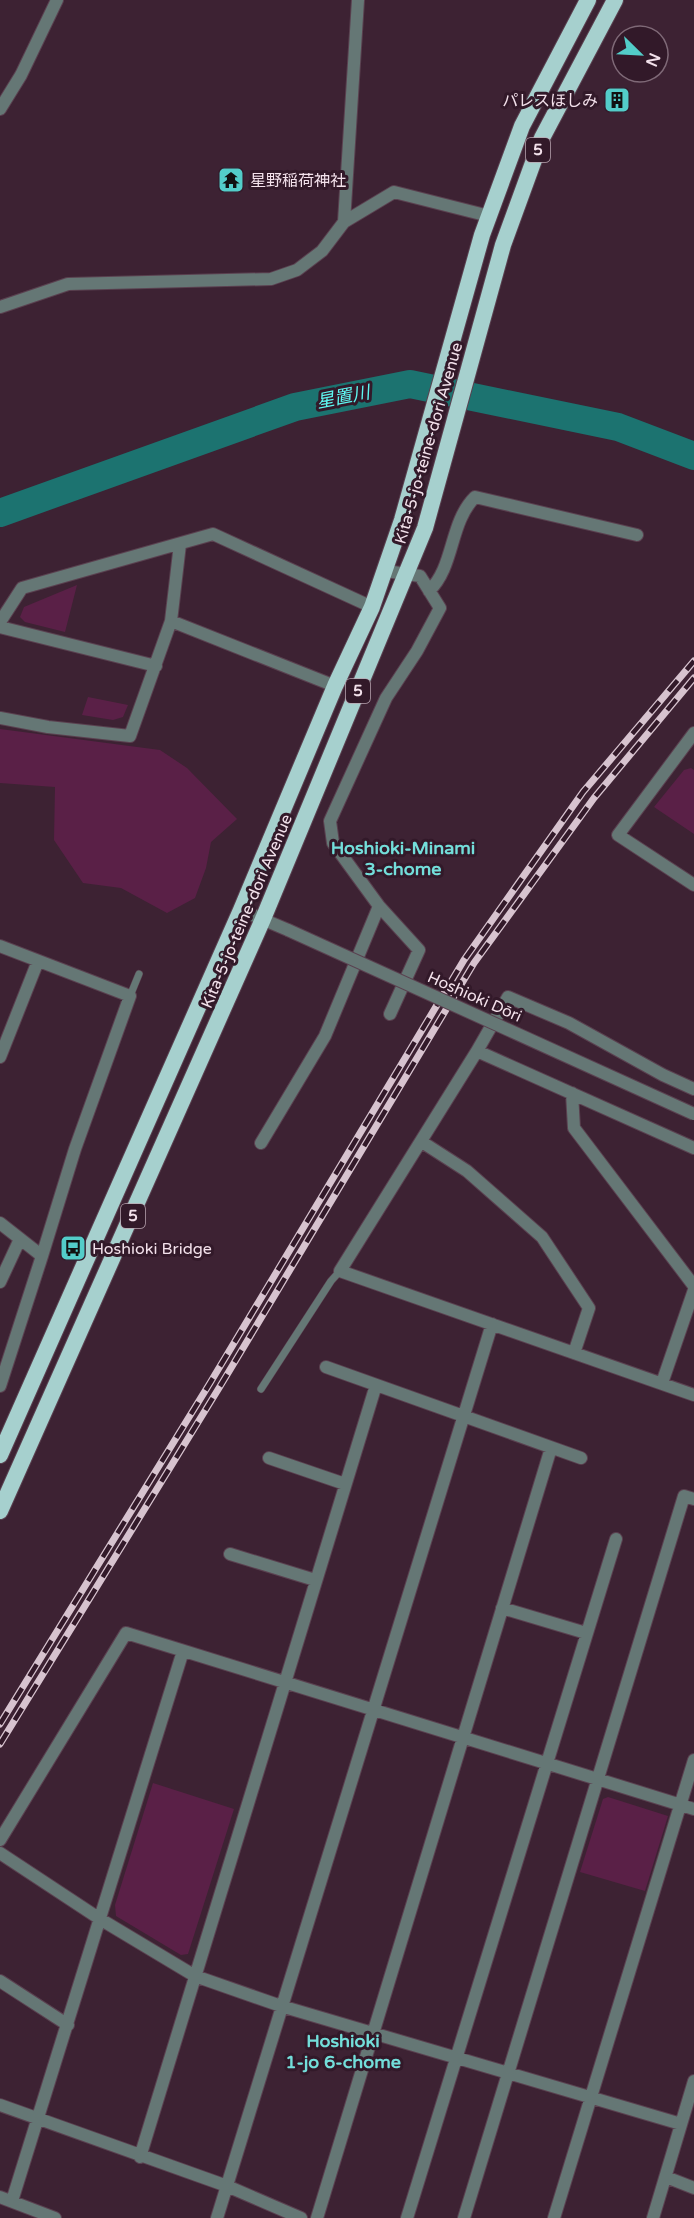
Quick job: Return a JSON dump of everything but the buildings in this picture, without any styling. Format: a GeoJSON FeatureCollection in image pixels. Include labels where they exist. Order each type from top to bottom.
{"type":"FeatureCollection","features":[{"type":"Feature","properties":{"kind":"highway","name":"5"},"geometry":{"type":"LineString","coordinates":[[489,216],[522,126],[588,0]]}},
{"type":"Feature","properties":{"kind":"highway","name":"Kita-5-jo-teine-dori Avenue"},"geometry":{"type":"LineString","coordinates":[[0,1511],[104,1283],[263,919],[424,528],[503,245],[542,138],[615,0]]}},
{"type":"Feature","properties":{"kind":"highway","name":"Kita-5-jo-teine-dori Avenue"},"geometry":{"type":"LineString","coordinates":[[0,1455],[241,910],[335,686],[372,607],[386,571],[423,451],[489,216]]}},
{"type":"Feature","properties":{"kind":"street"},"geometry":{"type":"LineString","coordinates":[[0,109],[21,75],[57,0]]}},
{"type":"Feature","properties":{"kind":"street"},"geometry":{"type":"LineString","coordinates":[[344,222],[358,0]]}},
{"type":"Feature","properties":{"kind":"street"},"geometry":{"type":"LineString","coordinates":[[0,307],[68,284],[271,279],[297,270],[322,251],[344,222],[394,192],[489,216]]}},
{"type":"Feature","properties":{"kind":"street"},"geometry":{"type":"LineString","coordinates":[[429,591],[439,581],[463,509],[475,497],[637,535]]}},
{"type":"Feature","properties":{"kind":"street"},"geometry":{"type":"LineString","coordinates":[[0,622],[22,588],[213,534],[372,607]]}},
{"type":"Feature","properties":{"kind":"street"},"geometry":{"type":"LineString","coordinates":[[0,718],[48,728],[130,736],[171,621],[180,544]]}},
{"type":"Feature","properties":{"kind":"street"},"geometry":{"type":"LineString","coordinates":[[386,571],[406,572],[420,576],[440,608],[417,651],[386,698],[330,821],[333,843],[379,906],[419,950],[390,1014]]}},
{"type":"Feature","properties":{"kind":"street"},"geometry":{"type":"LineString","coordinates":[[171,621],[335,686]]}},
{"type":"Feature","properties":{"kind":"street"},"geometry":{"type":"LineString","coordinates":[[0,627],[156,666]]}},
{"type":"Feature","properties":{"kind":"street"},"geometry":{"type":"LineString","coordinates":[[694,734],[618,835],[694,885]]}},
{"type":"Feature","properties":{"kind":"street"},"geometry":{"type":"LineString","coordinates":[[682,748],[694,755]]}},
{"type":"Feature","properties":{"kind":"street"},"geometry":{"type":"LineString","coordinates":[[261,1143],[325,1036],[379,906]]}},
{"type":"Feature","properties":{"kind":"street","name":"Hoshioki Dōri"},"geometry":{"type":"LineString","coordinates":[[241,910],[694,1114]]}},
{"type":"Feature","properties":{"kind":"street"},"geometry":{"type":"LineString","coordinates":[[0,946],[130,996],[75,1149],[0,1386]]}},
{"type":"Feature","properties":{"kind":"street"},"geometry":{"type":"LineString","coordinates":[[0,1057],[38,961]]}},
{"type":"Feature","properties":{"kind":"street"},"geometry":{"type":"LineString","coordinates":[[694,1089],[663,1075],[569,1023],[508,997],[422,1142],[340,1271],[694,1395]]}},
{"type":"Feature","properties":{"kind":"street"},"geometry":{"type":"LineString","coordinates":[[477,1051],[694,1148]]}},
{"type":"Feature","properties":{"kind":"street"},"geometry":{"type":"LineString","coordinates":[[572,1093],[574,1128],[694,1288],[662,1383]]}},
{"type":"Feature","properties":{"kind":"street"},"geometry":{"type":"LineString","coordinates":[[422,1142],[467,1171],[542,1237],[589,1308],[574,1353]]}},
{"type":"Feature","properties":{"kind":"street"},"geometry":{"type":"LineString","coordinates":[[0,1223],[42,1256]]}},
{"type":"Feature","properties":{"kind":"street"},"geometry":{"type":"LineString","coordinates":[[0,1282],[20,1239]]}},
{"type":"Feature","properties":{"kind":"street"},"geometry":{"type":"LineString","coordinates":[[217,2218],[492,1324]]}},
{"type":"Feature","properties":{"kind":"street"},"geometry":{"type":"LineString","coordinates":[[326,1367],[581,1458]]}},
{"type":"Feature","properties":{"kind":"street"},"geometry":{"type":"LineString","coordinates":[[140,2157],[283,1683],[376,1385]]}},
{"type":"Feature","properties":{"kind":"street"},"geometry":{"type":"LineString","coordinates":[[317,2218],[551,1449]]}},
{"type":"Feature","properties":{"kind":"street"},"geometry":{"type":"LineString","coordinates":[[269,1458],[345,1484]]}},
{"type":"Feature","properties":{"kind":"street"},"geometry":{"type":"LineString","coordinates":[[464,2218],[684,1496],[694,1499]]}},
{"type":"Feature","properties":{"kind":"street"},"geometry":{"type":"LineString","coordinates":[[407,2218],[616,1539]]}},
{"type":"Feature","properties":{"kind":"street"},"geometry":{"type":"LineString","coordinates":[[230,1554],[315,1580]]}},
{"type":"Feature","properties":{"kind":"street"},"geometry":{"type":"LineString","coordinates":[[502,1608],[586,1633]]}},
{"type":"Feature","properties":{"kind":"street"},"geometry":{"type":"LineString","coordinates":[[0,1840],[126,1633],[372,1712],[694,1809]]}},
{"type":"Feature","properties":{"kind":"street"},"geometry":{"type":"LineString","coordinates":[[55,2218],[6,2199],[39,2121],[183,1651]]}},
{"type":"Feature","properties":{"kind":"street"},"geometry":{"type":"LineString","coordinates":[[554,2218],[694,1760]]}},
{"type":"Feature","properties":{"kind":"street"},"geometry":{"type":"LineString","coordinates":[[0,1853],[100,1919],[195,1976],[281,2006],[681,2124]]}},
{"type":"Feature","properties":{"kind":"street"},"geometry":{"type":"LineString","coordinates":[[0,1981],[68,2025]]}},
{"type":"Feature","properties":{"kind":"street"},"geometry":{"type":"LineString","coordinates":[[653,2218],[681,2124],[692,2097],[694,2081]]}},
{"type":"Feature","properties":{"kind":"street"},"geometry":{"type":"LineString","coordinates":[[0,2105],[39,2121],[227,2186],[302,2218]]}},
{"type":"Feature","properties":{"kind":"street"},"geometry":{"type":"LineString","coordinates":[[666,2177],[694,2188]]}},
{"type":"Feature","properties":{"kind":"lane"},"geometry":{"type":"LineString","coordinates":[[130,996],[139,974]]}},
{"type":"Feature","properties":{"kind":"lane"},"geometry":{"type":"LineString","coordinates":[[261,1389],[331,1281],[340,1271]]}},
{"type":"Feature","properties":{"kind":"shaded area"},"geometry":{"type":"Polygon","coordinates":[[[77,585],[65,632],[25,622],[20,617],[24,607],[77,585]]]}},
{"type":"Feature","properties":{"kind":"shaded area"},"geometry":{"type":"Polygon","coordinates":[[[88,697],[128,705],[123,717],[113,720],[82,715],[88,697]]]}},
{"type":"Feature","properties":{"kind":"shaded area"},"geometry":{"type":"Polygon","coordinates":[[[0,729],[160,750],[187,768],[237,819],[211,842],[206,868],[195,898],[167,913],[121,888],[83,883],[54,840],[55,787],[0,783],[0,729]]]}},
{"type":"Feature","properties":{"kind":"shaded area"},"geometry":{"type":"Polygon","coordinates":[[[691,768],[694,770],[694,834],[654,807],[684,770],[691,768]]]}},
{"type":"Feature","properties":{"kind":"shaded area"},"geometry":{"type":"Polygon","coordinates":[[[153,1783],[234,1809],[188,1954],[181,1955],[116,1916],[115,1905],[153,1783]]]}},
{"type":"Feature","properties":{"kind":"shaded area"},"geometry":{"type":"Polygon","coordinates":[[[608,1797],[668,1816],[645,1891],[580,1872],[603,1799],[608,1797]]]}},
{"type":"Feature","properties":{"kind":"waterway","name":"星置川"},"geometry":{"type":"LineString","coordinates":[[0,513],[295,407],[410,384],[618,427],[694,456]]}},
{"type":"Feature","properties":{"kind":"railway"},"geometry":{"type":"LineString","coordinates":[[0,1724],[210,1383],[464,960],[583,792],[694,661]]}},
{"type":"Feature","properties":{"kind":"railway"},"geometry":{"type":"LineString","coordinates":[[0,1744],[219,1388],[474,963],[594,798],[694,678]]}},
{"type":"Feature","properties":{"kind":"place","name":"パレスほしみ"},"geometry":{"type":"Point","coordinates":[617,100]}},
{"type":"Feature","properties":{"kind":"place","name":"星野稲荷神社"},"geometry":{"type":"Point","coordinates":[231,180]}},
{"type":"Feature","properties":{"kind":"place","name":"Hoshioki Bridge"},"geometry":{"type":"Point","coordinates":[73,1248]}},
{"type":"Feature","properties":{"kind":"district","name":"Hoshioki-Minami 3-chome"},"geometry":{"type":"Point","coordinates":[403,858]}},
{"type":"Feature","properties":{"kind":"district","name":"Hoshioki 1-jo 6-chome"},"geometry":{"type":"Point","coordinates":[343,2051]}}]}
